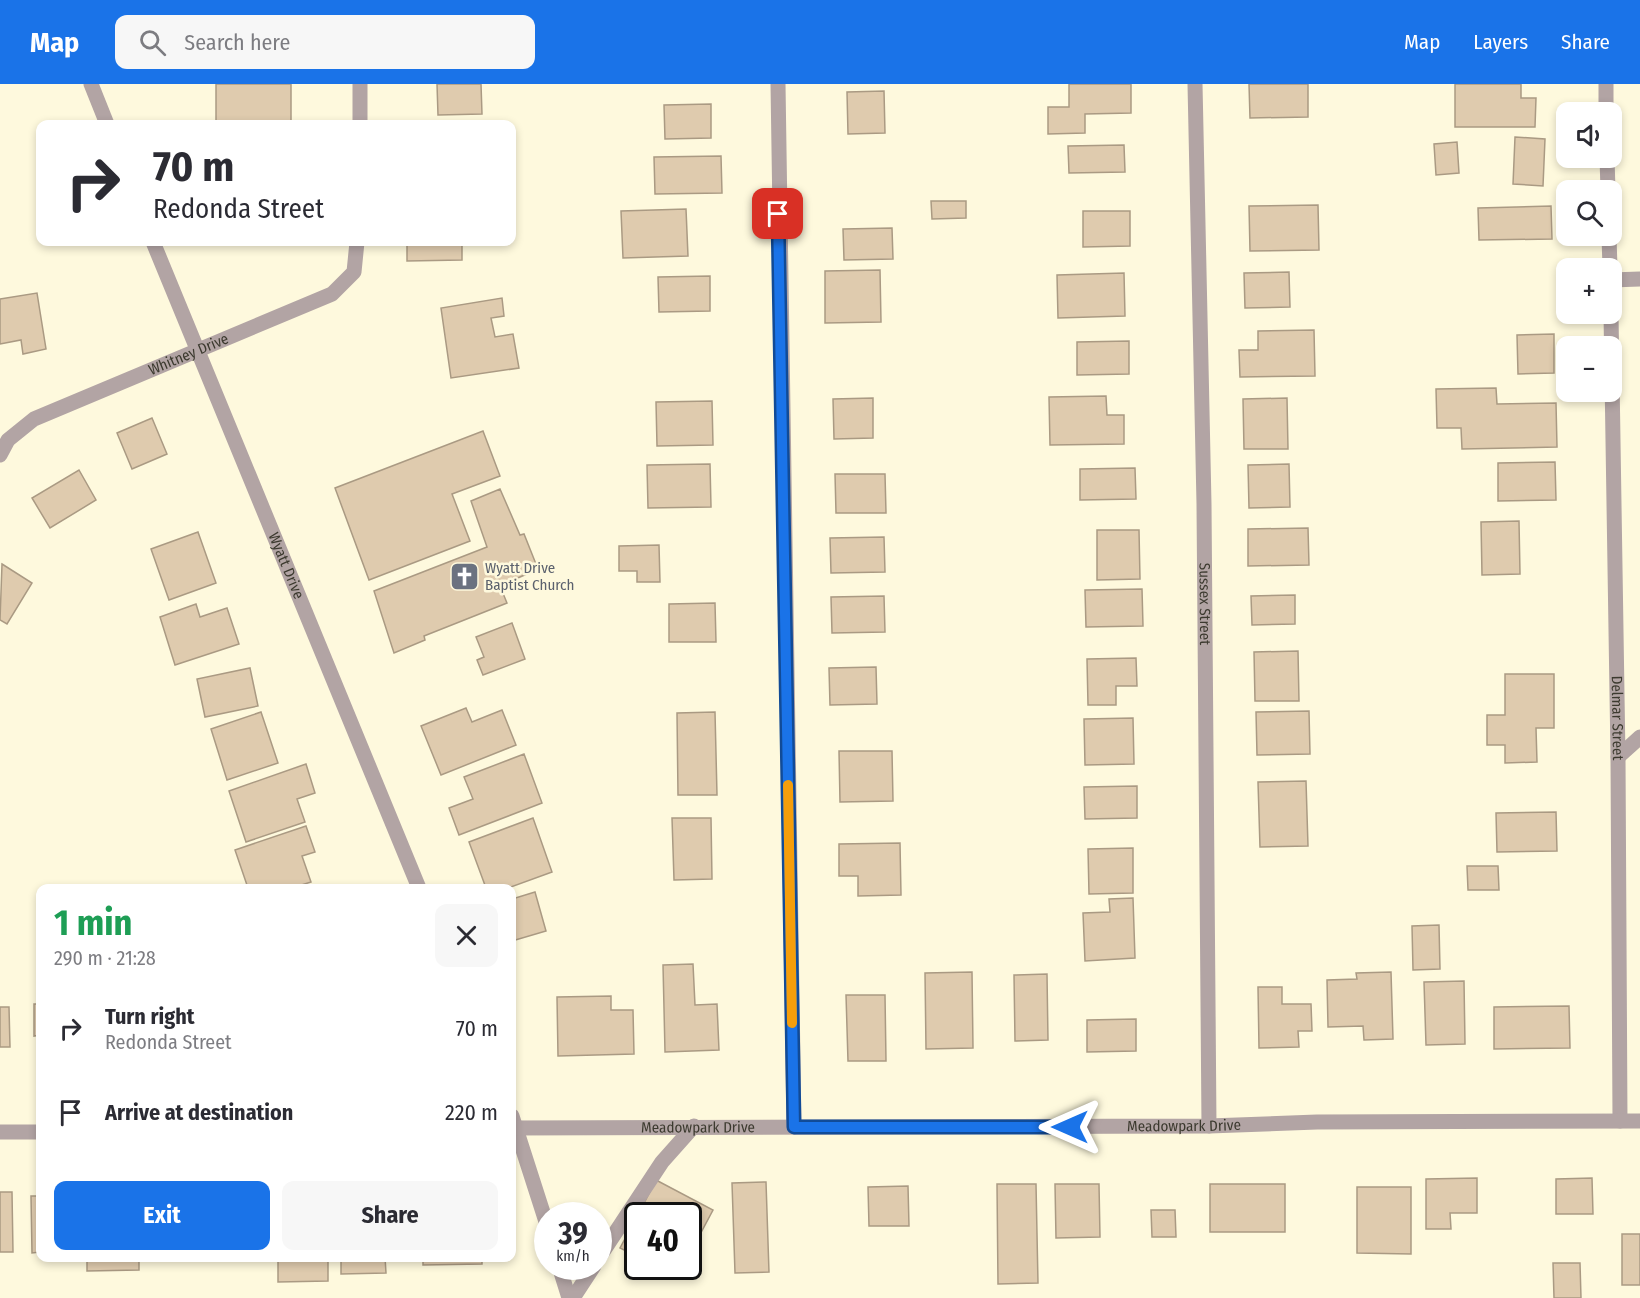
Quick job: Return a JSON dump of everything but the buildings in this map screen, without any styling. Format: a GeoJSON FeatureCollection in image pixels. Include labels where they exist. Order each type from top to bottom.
{"type":"FeatureCollection","features":[{"type":"Feature","properties":{"kind":"street"},"geometry":{"type":"LineString","coordinates":[[91,84],[105,120]]}},
{"type":"Feature","properties":{"kind":"street"},"geometry":{"type":"LineString","coordinates":[[360,84],[360,120]]}},
{"type":"Feature","properties":{"kind":"street"},"geometry":{"type":"LineString","coordinates":[[778,84],[794,1127]]}},
{"type":"Feature","properties":{"kind":"street","name":"Sussex Street"},"geometry":{"type":"LineString","coordinates":[[1195,84],[1204,504],[1209,1126]]}},
{"type":"Feature","properties":{"kind":"street"},"geometry":{"type":"LineString","coordinates":[[1606,84],[1606,102]]}},
{"type":"Feature","properties":{"kind":"street","name":"Wyatt Drive"},"geometry":{"type":"LineString","coordinates":[[155,246],[312,623],[417,884]]}},
{"type":"Feature","properties":{"kind":"street","name":"Whitney Drive"},"geometry":{"type":"LineString","coordinates":[[0,455],[8,440],[34,419],[332,294],[354,272],[357,246]]}},
{"type":"Feature","properties":{"kind":"street"},"geometry":{"type":"LineString","coordinates":[[1622,280],[1640,279]]}},
{"type":"Feature","properties":{"kind":"street","name":"Delmar Street"},"geometry":{"type":"LineString","coordinates":[[1611,324],[1618,757],[1620,1121]]}},
{"type":"Feature","properties":{"kind":"street"},"geometry":{"type":"LineString","coordinates":[[1618,757],[1640,737]]}},
{"type":"Feature","properties":{"kind":"street","name":"Meadowpark Drive"},"geometry":{"type":"LineString","coordinates":[[516,1124],[794,1127],[1209,1126],[1329,1122],[1640,1121]]}},
{"type":"Feature","properties":{"kind":"street"},"geometry":{"type":"LineString","coordinates":[[612,1238],[662,1162],[694,1126]]}},
{"type":"Feature","properties":{"kind":"street"},"geometry":{"type":"LineString","coordinates":[[0,1132],[36,1132]]}},
{"type":"Feature","properties":{"kind":"street"},"geometry":{"type":"LineString","coordinates":[[516,1133],[539,1202]]}},
{"type":"Feature","properties":{"kind":"street"},"geometry":{"type":"LineString","coordinates":[[565,1280],[571,1298]]}},
{"type":"Feature","properties":{"kind":"street"},"geometry":{"type":"LineString","coordinates":[[571,1298],[584,1280]]}},
{"type":"Feature","properties":{"kind":"slow traffic"},"geometry":{"type":"LineString","coordinates":[[788,785],[792,1023]]}},
{"type":"Feature","properties":{"kind":"place","name":"Wyatt Drive Baptist Church"},"geometry":{"type":"Point","coordinates":[464,577]}},
{"type":"Feature","properties":{"kind":"route"},"geometry":{"type":"LineString","coordinates":[[778,214],[794,1127],[1070,1127]]}}]}
